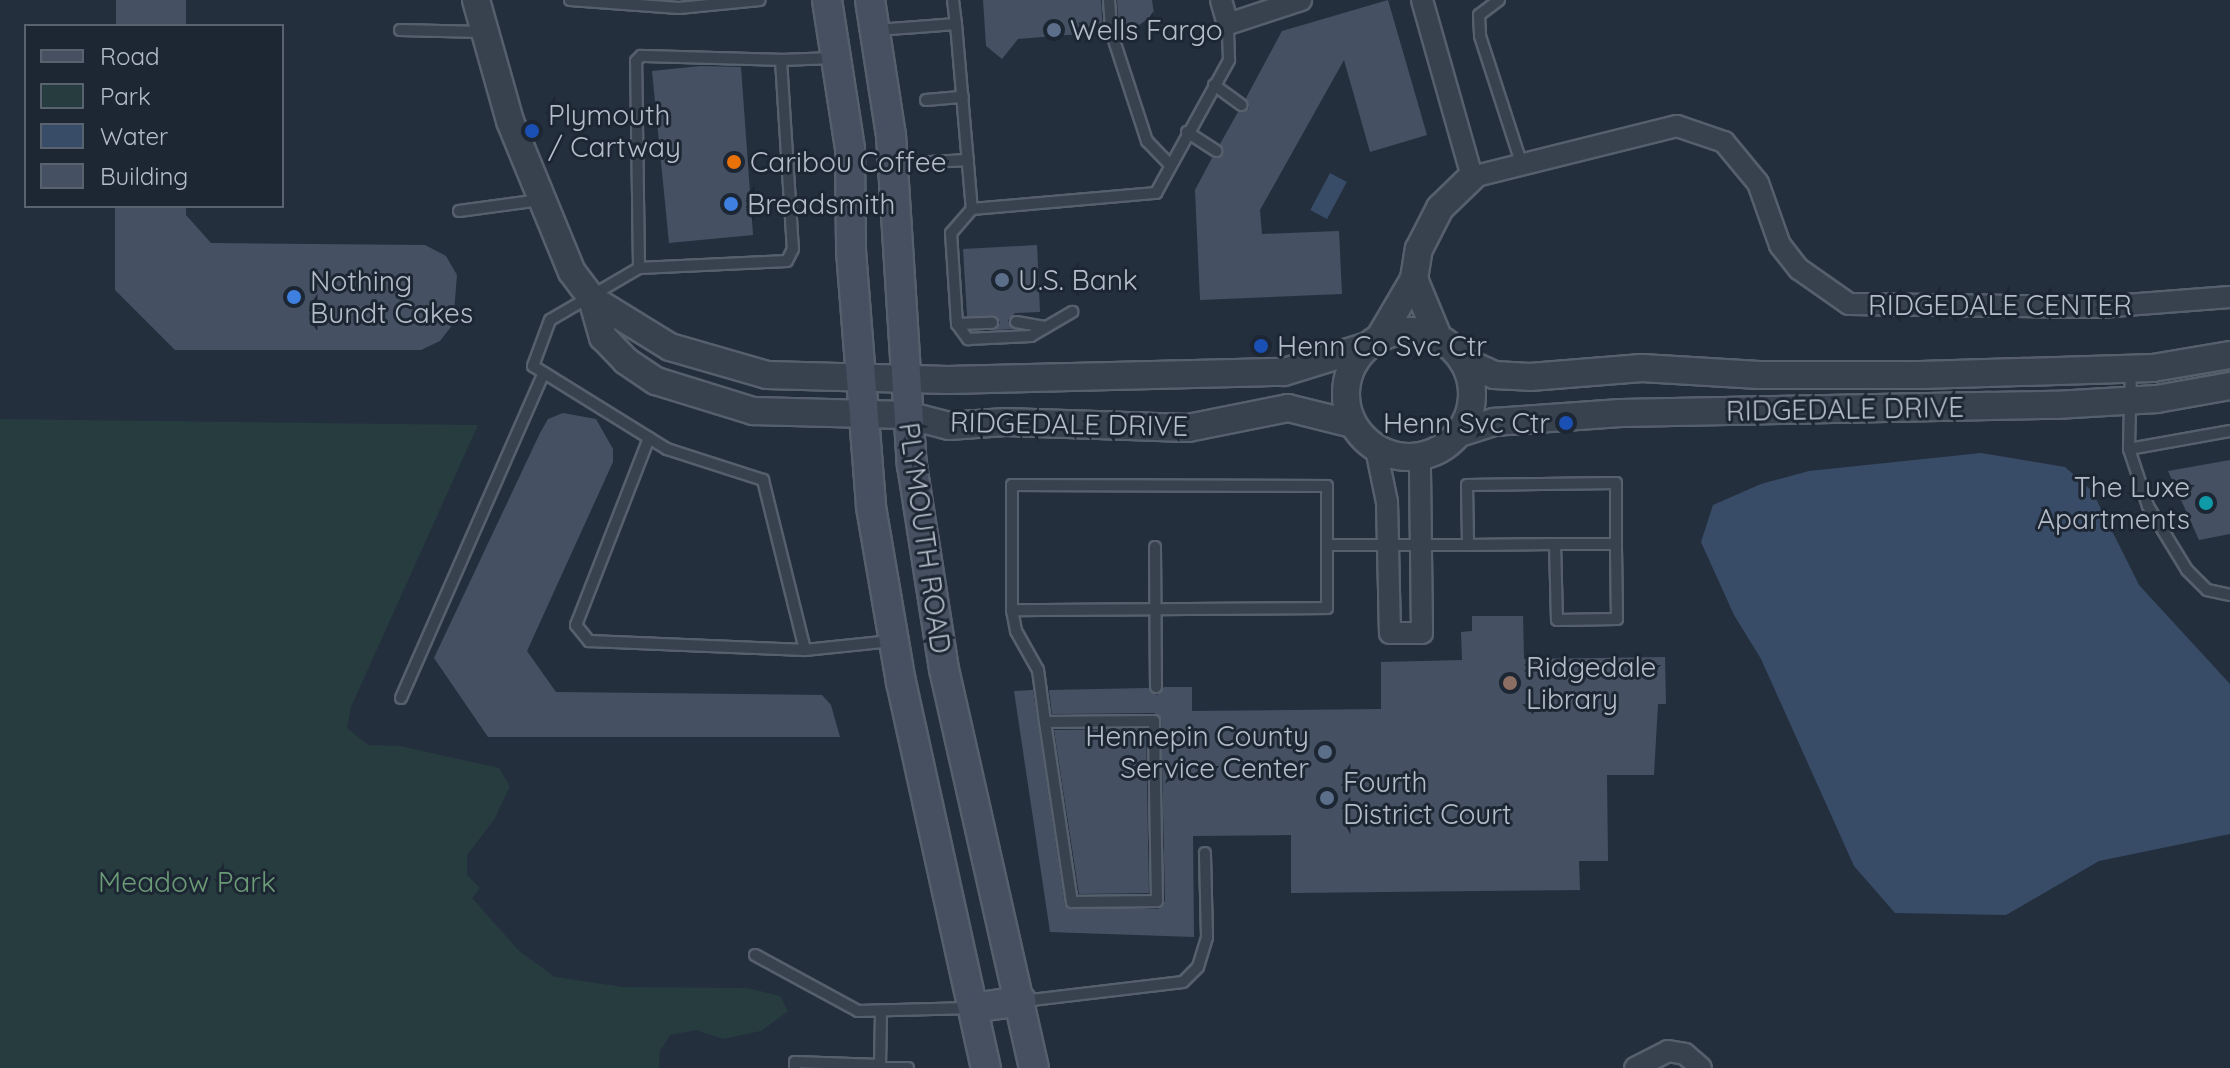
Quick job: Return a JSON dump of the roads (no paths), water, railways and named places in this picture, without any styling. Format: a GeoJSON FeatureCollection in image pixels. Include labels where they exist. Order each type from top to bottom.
{"type":"FeatureCollection","features":[{"type":"Feature","properties":{"kind":"main road","name":"PLYMOUTH ROAD"},"geometry":{"type":"LineString","coordinates":[[827,0],[850,149],[863,415],[871,507],[894,641],[986,1068]]}},
{"type":"Feature","properties":{"kind":"main road","name":"PLYMOUTH ROAD"},"geometry":{"type":"LineString","coordinates":[[870,0],[877,30],[894,177],[903,379],[944,669],[1034,1068]]}},
{"type":"Feature","properties":{"kind":"main road"},"geometry":{"type":"LineString","coordinates":[[877,30],[879,0]]}},
{"type":"Feature","properties":{"kind":"main road"},"geometry":{"type":"LineString","coordinates":[[973,1008],[1021,1001]]}},
{"type":"Feature","properties":{"kind":"street"},"geometry":{"type":"LineString","coordinates":[[1221,0],[1228,24],[1301,0]]}},
{"type":"Feature","properties":{"kind":"street"},"geometry":{"type":"LineString","coordinates":[[1422,0],[1472,177],[1440,208],[1419,249],[1414,279],[1373,342],[1351,367],[1345,389],[1352,424],[1376,449],[1409,458],[1426,456]]}},
{"type":"Feature","properties":{"kind":"street","name":"RIDGEDALE DRIVE"},"geometry":{"type":"LineString","coordinates":[[482,8],[540,200],[572,272],[592,299],[635,328],[702,359],[767,375],[861,379],[1284,372],[1373,342]]}},
{"type":"Feature","properties":{"kind":"street","name":"RIDGEDALE CENTER"},"geometry":{"type":"LineString","coordinates":[[1472,177],[1655,128],[1701,132],[1724,142],[1758,183],[1780,245],[1799,269],[1849,304],[2100,307],[2230,297]]}},
{"type":"Feature","properties":{"kind":"street"},"geometry":{"type":"LineString","coordinates":[[1376,449],[1389,545],[1390,633],[1422,633],[1420,464],[1426,456],[1460,433],[1473,397],[1463,361],[1438,337],[1414,279]]}},
{"type":"Feature","properties":{"kind":"street","name":"RIDGEDALE DRIVE"},"geometry":{"type":"LineString","coordinates":[[592,299],[603,337],[656,381],[753,411],[907,415],[949,426],[1005,422],[1188,428],[1288,408],[1352,424]]}},
{"type":"Feature","properties":{"kind":"street"},"geometry":{"type":"LineString","coordinates":[[1373,342],[1415,331],[1438,337]]}},
{"type":"Feature","properties":{"kind":"street","name":"RIDGEDALE DRIVE"},"geometry":{"type":"LineString","coordinates":[[1463,361],[1494,375],[1530,377],[1642,368],[1788,375],[2131,368],[2230,355]]}},
{"type":"Feature","properties":{"kind":"street","name":"RIDGEDALE DRIVE"},"geometry":{"type":"LineString","coordinates":[[1460,433],[1494,422],[1621,413],[2131,401],[2230,386]]}},
{"type":"Feature","properties":{"kind":"street"},"geometry":{"type":"LineString","coordinates":[[1635,1068],[1668,1051],[1685,1054],[1701,1068]]}},
{"type":"Feature","properties":{"kind":"lane"},"geometry":{"type":"LineString","coordinates":[[570,0],[679,8],[760,0]]}},
{"type":"Feature","properties":{"kind":"lane"},"geometry":{"type":"LineString","coordinates":[[953,0],[972,209]]}},
{"type":"Feature","properties":{"kind":"lane"},"geometry":{"type":"LineString","coordinates":[[1109,0],[1111,31],[1147,141],[1170,165]]}},
{"type":"Feature","properties":{"kind":"lane"},"geometry":{"type":"LineString","coordinates":[[1499,0],[1479,15],[1480,36],[1522,166]]}},
{"type":"Feature","properties":{"kind":"lane"},"geometry":{"type":"LineString","coordinates":[[400,30],[482,8]]}},
{"type":"Feature","properties":{"kind":"lane"},"geometry":{"type":"LineString","coordinates":[[877,30],[956,24]]}},
{"type":"Feature","properties":{"kind":"lane"},"geometry":{"type":"LineString","coordinates":[[1072,312],[1031,336],[968,339],[957,324],[951,233],[972,209],[1156,193],[1229,60],[1228,24]]}},
{"type":"Feature","properties":{"kind":"lane"},"geometry":{"type":"LineString","coordinates":[[639,268],[636,61],[641,56],[781,60],[837,58]]}},
{"type":"Feature","properties":{"kind":"lane"},"geometry":{"type":"LineString","coordinates":[[781,60],[793,249],[787,261],[639,268],[592,299],[550,320],[533,366],[649,438],[763,480],[805,650]]}},
{"type":"Feature","properties":{"kind":"lane"},"geometry":{"type":"LineString","coordinates":[[1214,85],[1242,105]]}},
{"type":"Feature","properties":{"kind":"lane"},"geometry":{"type":"LineString","coordinates":[[926,100],[963,97]]}},
{"type":"Feature","properties":{"kind":"lane"},"geometry":{"type":"LineString","coordinates":[[1187,132],[1216,151]]}},
{"type":"Feature","properties":{"kind":"lane"},"geometry":{"type":"LineString","coordinates":[[930,162],[968,160]]}},
{"type":"Feature","properties":{"kind":"lane"},"geometry":{"type":"LineString","coordinates":[[459,211],[540,200]]}},
{"type":"Feature","properties":{"kind":"lane"},"geometry":{"type":"LineString","coordinates":[[1016,322],[1046,327]]}},
{"type":"Feature","properties":{"kind":"lane"},"geometry":{"type":"LineString","coordinates":[[957,324],[992,323]]}},
{"type":"Feature","properties":{"kind":"lane"},"geometry":{"type":"LineString","coordinates":[[2131,368],[2129,449],[2148,506],[2187,570],[2207,590],[2230,595]]}},
{"type":"Feature","properties":{"kind":"lane"},"geometry":{"type":"LineString","coordinates":[[401,698],[544,373]]}},
{"type":"Feature","properties":{"kind":"lane"},"geometry":{"type":"LineString","coordinates":[[2129,449],[2230,431]]}},
{"type":"Feature","properties":{"kind":"lane"},"geometry":{"type":"LineString","coordinates":[[649,438],[576,625],[589,641],[805,650],[894,641]]}},
{"type":"Feature","properties":{"kind":"lane"},"geometry":{"type":"LineString","coordinates":[[1468,545],[1467,485],[1616,483],[1617,619],[1557,620],[1555,544]]}},
{"type":"Feature","properties":{"kind":"lane"},"geometry":{"type":"LineString","coordinates":[[1012,610],[1327,608],[1327,486],[1012,485],[1012,610],[1016,631],[1038,670],[1045,722],[1072,902],[1157,901],[1154,721],[1045,722]]}},
{"type":"Feature","properties":{"kind":"lane"},"geometry":{"type":"LineString","coordinates":[[1327,545],[1616,544]]}},
{"type":"Feature","properties":{"kind":"lane"},"geometry":{"type":"LineString","coordinates":[[1155,547],[1156,687]]}},
{"type":"Feature","properties":{"kind":"lane"},"geometry":{"type":"LineString","coordinates":[[1021,1001],[1183,982],[1198,967],[1207,937],[1205,853]]}},
{"type":"Feature","properties":{"kind":"lane"},"geometry":{"type":"LineString","coordinates":[[755,955],[858,1011],[881,1013],[973,1008]]}},
{"type":"Feature","properties":{"kind":"lane"},"geometry":{"type":"LineString","coordinates":[[880,1066],[881,1013]]}},
{"type":"Feature","properties":{"kind":"lane"},"geometry":{"type":"LineString","coordinates":[[795,1068],[795,1062],[908,1068]]}},
{"type":"Feature","properties":{"kind":"water"},"geometry":{"type":"Polygon","coordinates":[[[1330,173],[1347,182],[1327,219],[1310,210],[1330,173]]]}},
{"type":"Feature","properties":{"kind":"water"},"geometry":{"type":"Polygon","coordinates":[[[1981,453],[2065,467],[2092,491],[2139,585],[2230,684],[2230,834],[2099,861],[2006,915],[1895,913],[1854,866],[1761,659],[1734,615],[1701,542],[1713,505],[1761,484],[1809,471],[1981,453]]]}},
{"type":"Feature","properties":{"kind":"place","name":"Wells Fargo"},"geometry":{"type":"Point","coordinates":[1054,30]}},
{"type":"Feature","properties":{"kind":"place","name":"Plymouth / Cartway"},"geometry":{"type":"Point","coordinates":[532,131]}},
{"type":"Feature","properties":{"kind":"place","name":"Caribou Coffee"},"geometry":{"type":"Point","coordinates":[734,162]}},
{"type":"Feature","properties":{"kind":"place","name":"Breadsmith"},"geometry":{"type":"Point","coordinates":[731,204]}},
{"type":"Feature","properties":{"kind":"place","name":"U.S. Bank"},"geometry":{"type":"Point","coordinates":[1002,280]}},
{"type":"Feature","properties":{"kind":"place","name":"Nothing Bundt Cakes"},"geometry":{"type":"Point","coordinates":[294,297]}},
{"type":"Feature","properties":{"kind":"place","name":"Henn Co Svc Ctr"},"geometry":{"type":"Point","coordinates":[1261,346]}},
{"type":"Feature","properties":{"kind":"place","name":"Henn Svc Ctr"},"geometry":{"type":"Point","coordinates":[1566,423]}},
{"type":"Feature","properties":{"kind":"place","name":"The Luxe Apartments"},"geometry":{"type":"Point","coordinates":[2206,503]}},
{"type":"Feature","properties":{"kind":"place","name":"Ridgedale Library"},"geometry":{"type":"Point","coordinates":[1510,683]}},
{"type":"Feature","properties":{"kind":"place","name":"Hennepin County Service Center"},"geometry":{"type":"Point","coordinates":[1325,752]}},
{"type":"Feature","properties":{"kind":"place","name":"Fourth District Court"},"geometry":{"type":"Point","coordinates":[1327,798]}},
{"type":"Feature","properties":{"kind":"park label","name":"Meadow Park"},"geometry":{"type":"Point","coordinates":[187,882]}}]}
